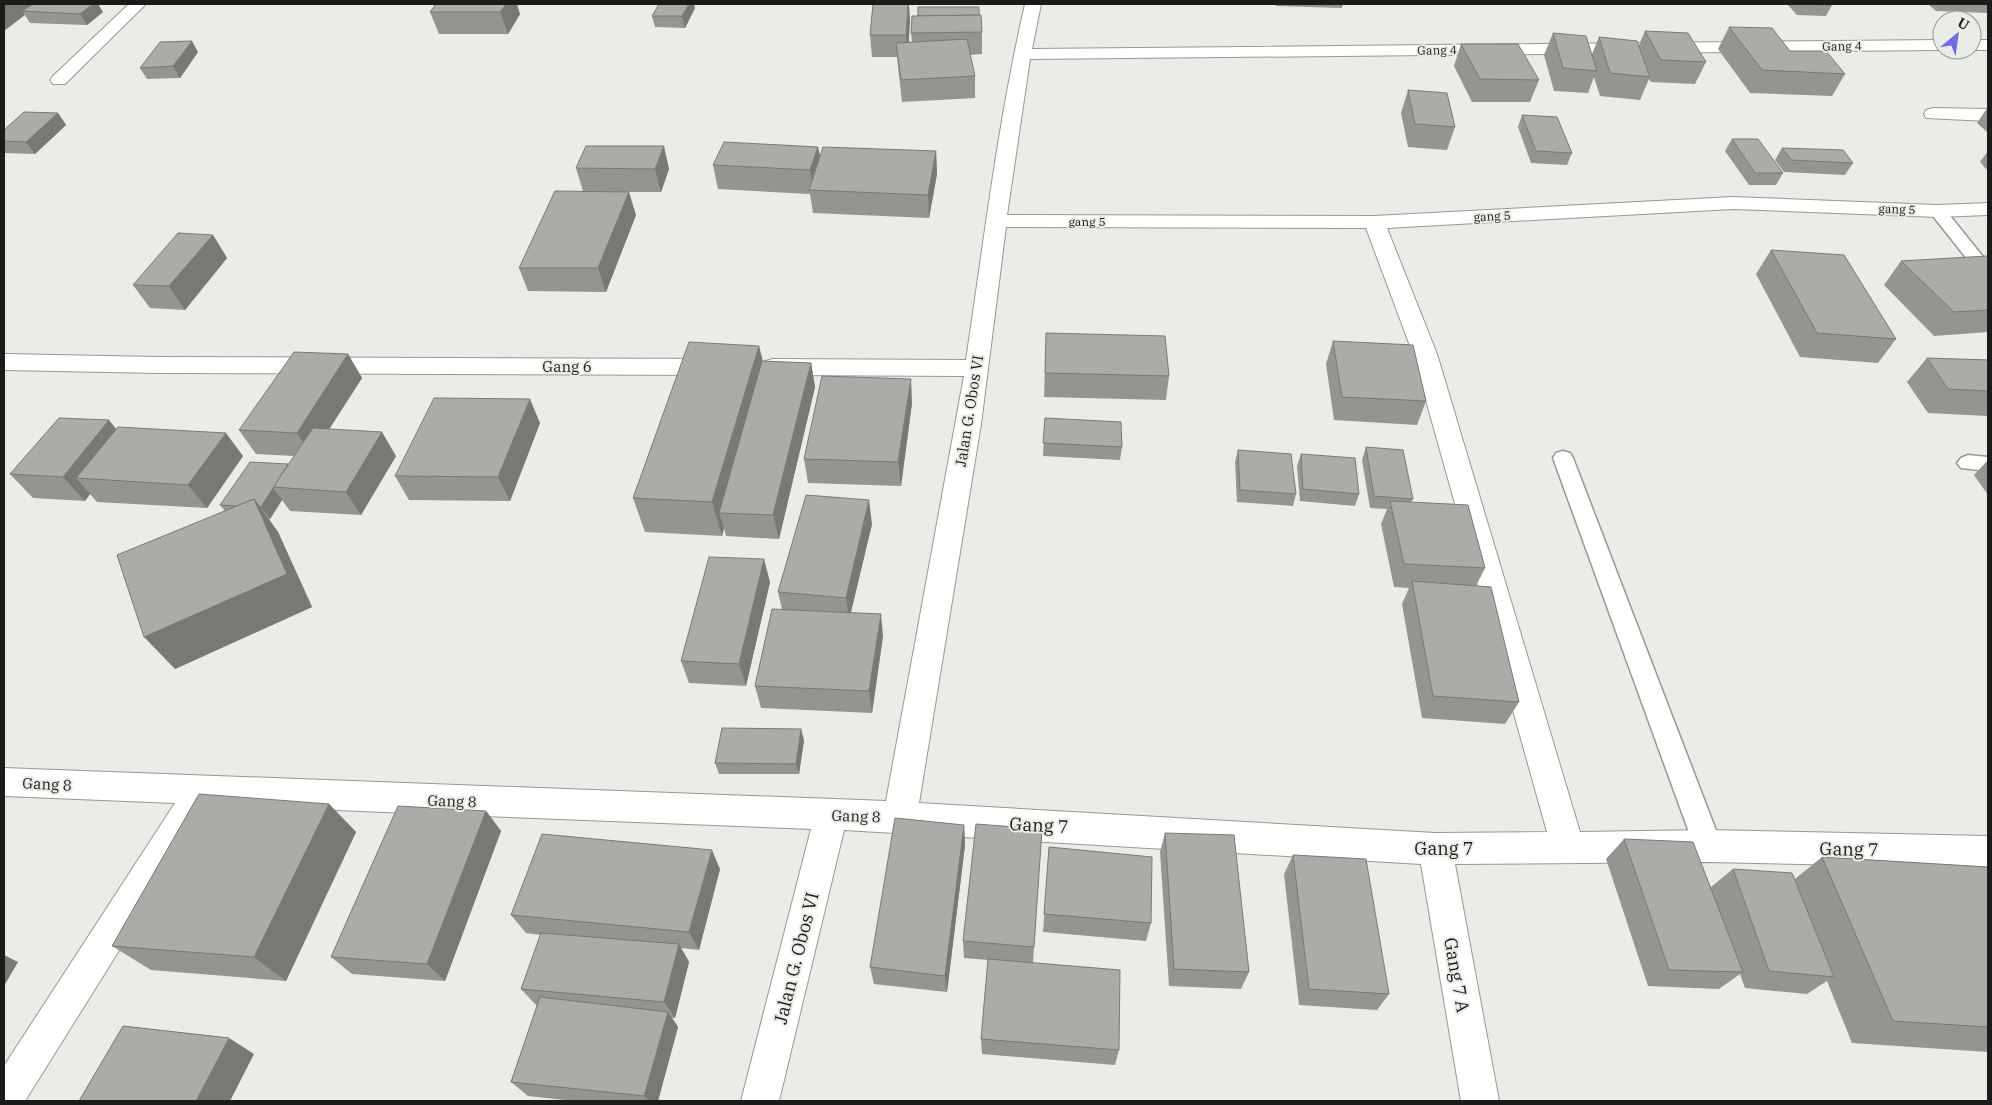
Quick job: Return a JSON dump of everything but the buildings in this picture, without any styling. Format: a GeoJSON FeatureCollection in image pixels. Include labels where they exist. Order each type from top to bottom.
{"type":"FeatureCollection","features":[{"type":"Feature","properties":{"kind":"street"},"geometry":{"type":"LineString","coordinates":[[59,80],[138,4]]}},
{"type":"Feature","properties":{"kind":"street","name":"Jalan G. Obos VI"},"geometry":{"type":"LineString","coordinates":[[900,817],[977,368],[996,221],[1021,54],[1033,4]]}},
{"type":"Feature","properties":{"kind":"street","name":"Gang 4"},"geometry":{"type":"LineString","coordinates":[[1021,54],[1932,45]]}},
{"type":"Feature","properties":{"kind":"street"},"geometry":{"type":"LineString","coordinates":[[1933,114],[1988,115]]}},
{"type":"Feature","properties":{"kind":"street","name":"gang 5"},"geometry":{"type":"LineString","coordinates":[[996,221],[1374,222],[1733,203],[1937,211],[1988,209]]}},
{"type":"Feature","properties":{"kind":"street"},"geometry":{"type":"LineString","coordinates":[[1374,222],[1425,354],[1568,846]]}},
{"type":"Feature","properties":{"kind":"street","name":"Gang 6"},"geometry":{"type":"LineString","coordinates":[[4,362],[156,365],[977,368]]}},
{"type":"Feature","properties":{"kind":"street","name":"Gang 8"},"geometry":{"type":"LineString","coordinates":[[4,782],[900,817]]}},
{"type":"Feature","properties":{"kind":"street"},"geometry":{"type":"LineString","coordinates":[[4,1100],[201,791]]}},
{"type":"Feature","properties":{"kind":"street","name":"Jalan G. Obos VI"},"geometry":{"type":"LineString","coordinates":[[760,1101],[831,815]]}},
{"type":"Feature","properties":{"kind":"street","name":"Gang 7"},"geometry":{"type":"LineString","coordinates":[[900,817],[1435,849],[1568,846],[1708,846],[1988,852]]}},
{"type":"Feature","properties":{"kind":"street","name":"Gang 7 A"},"geometry":{"type":"LineString","coordinates":[[1435,849],[1480,1101]]}},
{"type":"Feature","properties":{"kind":"lane"},"geometry":{"type":"LineString","coordinates":[[1937,211],[1988,274]]}},
{"type":"Feature","properties":{"kind":"lane"},"geometry":{"type":"LineString","coordinates":[[1563,458],[1708,846]]}}]}
